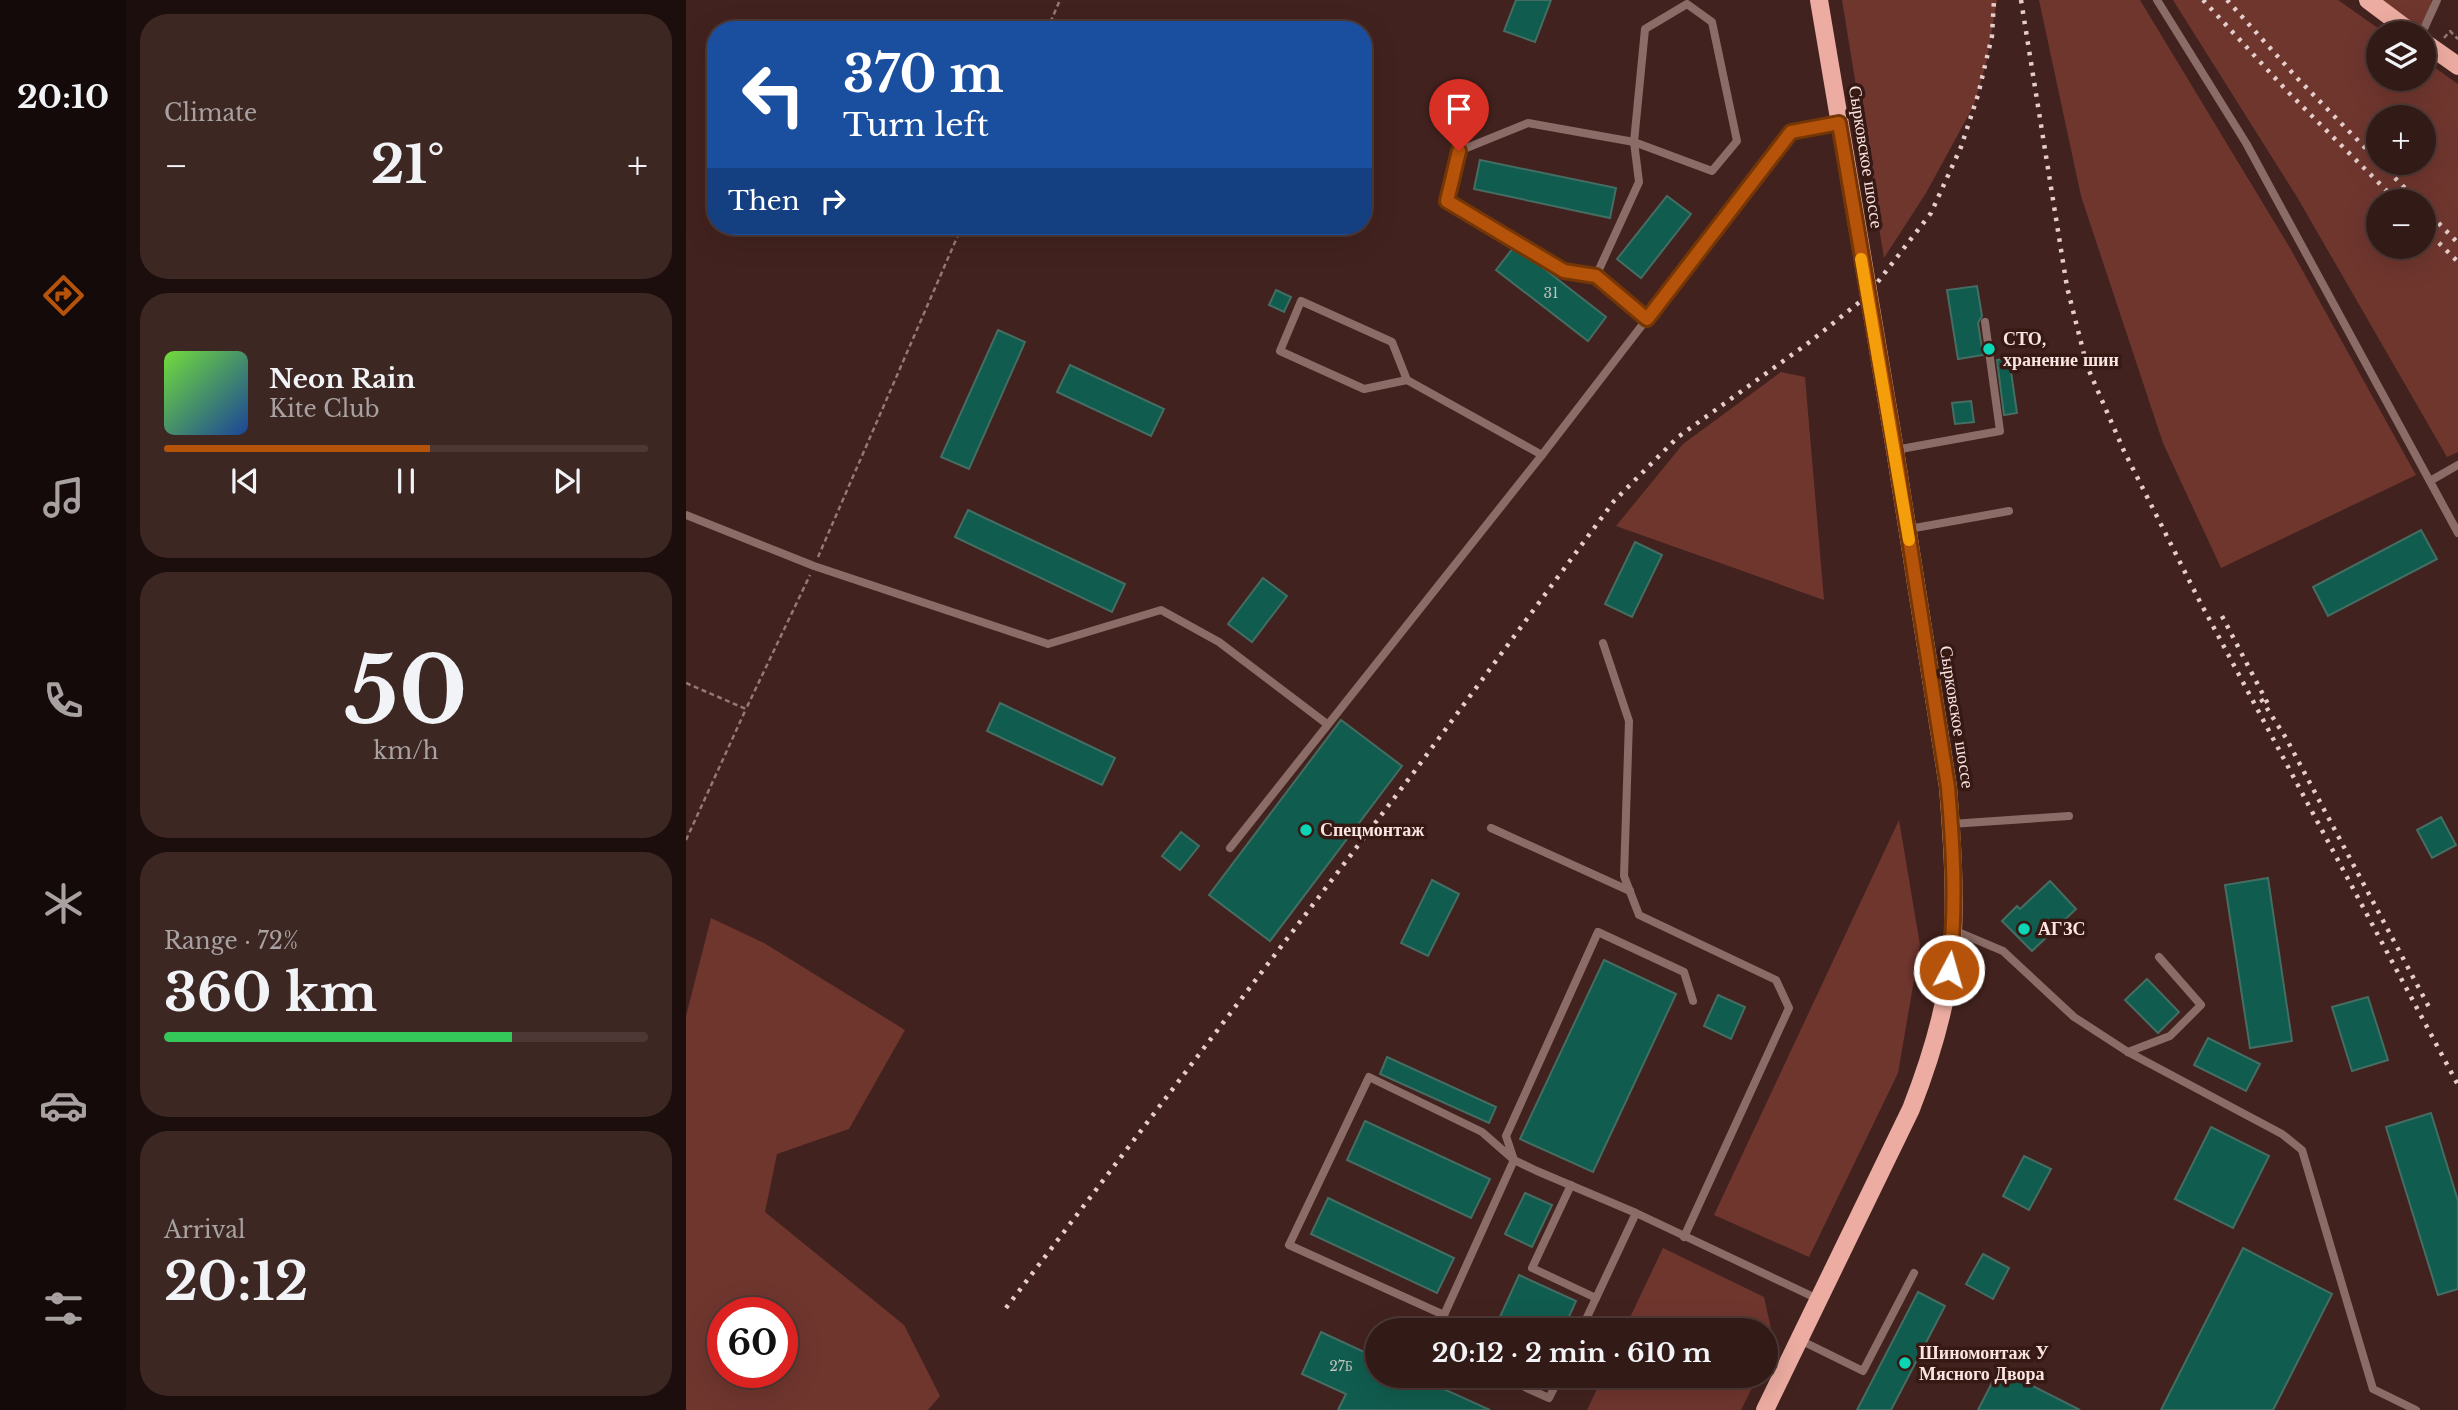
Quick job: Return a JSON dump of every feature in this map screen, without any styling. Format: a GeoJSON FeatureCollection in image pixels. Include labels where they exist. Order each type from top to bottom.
{"type":"FeatureCollection","features":[{"type":"Feature","properties":{"kind":"main road","name":"Сырковское шоссе"},"geometry":{"type":"LineString","coordinates":[[1765,1410],[1911,1109],[1928,1063],[1946,990],[1952,930],[1948,787],[1895,450],[1819,0]]}},
{"type":"Feature","properties":{"kind":"main road"},"geometry":{"type":"LineString","coordinates":[[2368,0],[2396,21]]}},
{"type":"Feature","properties":{"kind":"main road"},"geometry":{"type":"LineString","coordinates":[[2436,50],[2458,66]]}},
{"type":"Feature","properties":{"kind":"lane"},"geometry":{"type":"LineString","coordinates":[[2157,0],[2246,143],[2458,533]]}},
{"type":"Feature","properties":{"kind":"lane"},"geometry":{"type":"LineString","coordinates":[[2427,21],[2437,0]]}},
{"type":"Feature","properties":{"kind":"lane"},"geometry":{"type":"LineString","coordinates":[[1596,276],[1639,182],[1634,142],[1645,29],[1687,4],[1712,22],[1737,141],[1712,171],[1634,142],[1528,123],[1459,151],[1447,201],[1564,271],[1596,276],[1647,319]]}},
{"type":"Feature","properties":{"kind":"lane"},"geometry":{"type":"LineString","coordinates":[[1230,848],[1542,455],[1791,132],[1839,123]]}},
{"type":"Feature","properties":{"kind":"lane"},"geometry":{"type":"LineString","coordinates":[[1407,380],[1364,388],[1280,351],[1301,301],[1392,342],[1407,380],[1542,455]]}},
{"type":"Feature","properties":{"kind":"lane"},"geometry":{"type":"LineString","coordinates":[[1895,450],[2000,431],[1985,322]]}},
{"type":"Feature","properties":{"kind":"lane"},"geometry":{"type":"LineString","coordinates":[[2430,481],[2458,465]]}},
{"type":"Feature","properties":{"kind":"lane"},"geometry":{"type":"LineString","coordinates":[[1907,529],[2009,511]]}},
{"type":"Feature","properties":{"kind":"lane"},"geometry":{"type":"LineString","coordinates":[[686,515],[814,566],[1048,644],[1161,610],[1219,642],[1327,724]]}},
{"type":"Feature","properties":{"kind":"lane"},"geometry":{"type":"LineString","coordinates":[[1603,643],[1629,721],[1624,876],[1640,915],[1776,980],[1789,1007],[1685,1237]]}},
{"type":"Feature","properties":{"kind":"lane"},"geometry":{"type":"LineString","coordinates":[[1951,824],[2070,816]]}},
{"type":"Feature","properties":{"kind":"lane"},"geometry":{"type":"LineString","coordinates":[[1491,828],[1630,891]]}},
{"type":"Feature","properties":{"kind":"lane"},"geometry":{"type":"LineString","coordinates":[[1952,930],[2003,951],[2074,1017],[2129,1052],[2282,1134],[2302,1150],[2372,1389],[2416,1410]]}},
{"type":"Feature","properties":{"kind":"lane"},"geometry":{"type":"LineString","coordinates":[[1445,1318],[1444,1315],[1514,1160],[1506,1136],[1598,932],[1685,972],[1693,1002]]}},
{"type":"Feature","properties":{"kind":"lane"},"geometry":{"type":"LineString","coordinates":[[2129,1052],[2171,1036],[2201,1004],[2160,957]]}},
{"type":"Feature","properties":{"kind":"lane"},"geometry":{"type":"LineString","coordinates":[[1444,1315],[1289,1245],[1369,1077],[1482,1132],[1514,1160],[1636,1213],[1820,1300]]}},
{"type":"Feature","properties":{"kind":"lane"},"geometry":{"type":"LineString","coordinates":[[1571,1185],[1532,1268],[1596,1298]]}},
{"type":"Feature","properties":{"kind":"lane"},"geometry":{"type":"LineString","coordinates":[[1587,1318],[1636,1213]]}},
{"type":"Feature","properties":{"kind":"lane"},"geometry":{"type":"LineString","coordinates":[[1800,1340],[1863,1371],[1914,1273]]}},
{"type":"Feature","properties":{"kind":"lane"},"geometry":{"type":"LineString","coordinates":[[1527,1388],[1549,1398],[1554,1388]]}},
{"type":"Feature","properties":{"kind":"path"},"geometry":{"type":"LineString","coordinates":[[1051,21],[1060,0]]}},
{"type":"Feature","properties":{"kind":"path"},"geometry":{"type":"LineString","coordinates":[[686,840],[814,566],[958,235]]}},
{"type":"Feature","properties":{"kind":"path"},"geometry":{"type":"LineString","coordinates":[[686,683],[746,709]]}},
{"type":"Feature","properties":{"kind":"shaded area"},"geometry":{"type":"Polygon","coordinates":[[[1842,0],[1997,0],[1987,60],[1974,105],[1926,193],[1884,258],[1842,0]]]}},
{"type":"Feature","properties":{"kind":"shaded area"},"geometry":{"type":"Polygon","coordinates":[[[2039,0],[2140,0],[2290,248],[2416,475],[2221,568],[2163,443],[2081,196],[2039,0]]]}},
{"type":"Feature","properties":{"kind":"shaded area"},"geometry":{"type":"Polygon","coordinates":[[[2173,0],[2338,0],[2368,21],[2366,91],[2436,91],[2436,68],[2458,84],[2458,452],[2447,457],[2297,197],[2173,0]]]}},
{"type":"Feature","properties":{"kind":"shaded area"},"geometry":{"type":"Polygon","coordinates":[[[2368,0],[2432,0],[2426,21],[2402,21],[2368,0]]]}},
{"type":"Feature","properties":{"kind":"shaded area"},"geometry":{"type":"Polygon","coordinates":[[[1781,372],[1805,377],[1824,600],[1616,526],[1683,444],[1781,372]]]}},
{"type":"Feature","properties":{"kind":"shaded area"},"geometry":{"type":"Polygon","coordinates":[[[1899,820],[1920,945],[1898,1073],[1809,1257],[1714,1215],[1899,820]]]}},
{"type":"Feature","properties":{"kind":"shaded area"},"geometry":{"type":"Polygon","coordinates":[[[711,918],[764,943],[905,1030],[849,1129],[777,1154],[765,1212],[904,1325],[940,1396],[928,1410],[686,1410],[686,1016],[711,918]]]}},
{"type":"Feature","properties":{"kind":"shaded area"},"geometry":{"type":"Polygon","coordinates":[[[1663,1248],[1764,1297],[1769,1318],[1630,1318],[1663,1248]]]}},
{"type":"Feature","properties":{"kind":"shaded area"},"geometry":{"type":"Polygon","coordinates":[[[1597,1388],[1752,1388],[1741,1410],[1587,1410],[1597,1388]]]}},
{"type":"Feature","properties":{"kind":"building"},"geometry":{"type":"Polygon","coordinates":[[[1516,0],[1551,0],[1535,42],[1504,31],[1516,0]]]}},
{"type":"Feature","properties":{"kind":"building"},"geometry":{"type":"Polygon","coordinates":[[[1480,160],[1616,188],[1610,218],[1474,189],[1480,160]]]}},
{"type":"Feature","properties":{"kind":"building"},"geometry":{"type":"Polygon","coordinates":[[[1667,196],[1691,214],[1641,278],[1617,259],[1667,196]]]}},
{"type":"Feature","properties":{"kind":"building"},"geometry":{"type":"Polygon","coordinates":[[[1513,248],[1533,260],[1606,317],[1588,341],[1496,270],[1513,248]]]}},
{"type":"Feature","properties":{"kind":"building"},"geometry":{"type":"Polygon","coordinates":[[[1977,286],[1982,316],[1978,323],[1983,355],[1958,359],[1947,290],[1977,286]]]}},
{"type":"Feature","properties":{"kind":"building"},"geometry":{"type":"Polygon","coordinates":[[[1276,290],[1291,297],[1284,312],[1269,305],[1276,290]]]}},
{"type":"Feature","properties":{"kind":"building"},"geometry":{"type":"Polygon","coordinates":[[[998,330],[1025,342],[969,469],[941,457],[998,330]]]}},
{"type":"Feature","properties":{"kind":"building"},"geometry":{"type":"Polygon","coordinates":[[[2009,358],[2017,413],[2004,415],[1997,360],[2009,358]]]}},
{"type":"Feature","properties":{"kind":"building"},"geometry":{"type":"Polygon","coordinates":[[[1070,365],[1164,409],[1151,436],[1057,392],[1070,365]]]}},
{"type":"Feature","properties":{"kind":"building"},"geometry":{"type":"Polygon","coordinates":[[[1971,401],[1974,422],[1955,424],[1952,403],[1971,401]]]}},
{"type":"Feature","properties":{"kind":"building"},"geometry":{"type":"Polygon","coordinates":[[[968,510],[1125,584],[1112,612],[955,537],[968,510]]]}},
{"type":"Feature","properties":{"kind":"building"},"geometry":{"type":"Polygon","coordinates":[[[2421,530],[2437,559],[2328,616],[2313,587],[2421,530]]]}},
{"type":"Feature","properties":{"kind":"building"},"geometry":{"type":"Polygon","coordinates":[[[1635,542],[1662,555],[1632,617],[1605,604],[1635,542]]]}},
{"type":"Feature","properties":{"kind":"building"},"geometry":{"type":"Polygon","coordinates":[[[1263,578],[1287,596],[1252,642],[1228,624],[1263,578]]]}},
{"type":"Feature","properties":{"kind":"building"},"geometry":{"type":"Polygon","coordinates":[[[1000,703],[1115,758],[1102,785],[987,731],[1000,703]]]}},
{"type":"Feature","properties":{"kind":"building","name":"Спецмонтаж"},"geometry":{"type":"Polygon","coordinates":[[[1341,720],[1402,766],[1270,941],[1209,895],[1341,720]]]}},
{"type":"Feature","properties":{"kind":"building"},"geometry":{"type":"Polygon","coordinates":[[[2441,817],[2456,845],[2432,858],[2417,830],[2441,817]]]}},
{"type":"Feature","properties":{"kind":"building"},"geometry":{"type":"Polygon","coordinates":[[[1181,832],[1199,846],[1180,870],[1162,856],[1181,832]]]}},
{"type":"Feature","properties":{"kind":"building"},"geometry":{"type":"Polygon","coordinates":[[[2268,878],[2292,1041],[2250,1048],[2225,885],[2268,878]]]}},
{"type":"Feature","properties":{"kind":"building"},"geometry":{"type":"Polygon","coordinates":[[[1432,880],[1459,894],[1428,956],[1401,943],[1432,880]]]}},
{"type":"Feature","properties":{"kind":"building"},"geometry":{"type":"Polygon","coordinates":[[[2050,881],[2076,909],[2032,951],[2002,921],[2017,906],[2020,909],[2050,881]]]}},
{"type":"Feature","properties":{"kind":"building"},"geometry":{"type":"Polygon","coordinates":[[[1604,960],[1676,994],[1593,1172],[1520,1139],[1604,960]]]}},
{"type":"Feature","properties":{"kind":"building"},"geometry":{"type":"Polygon","coordinates":[[[2147,979],[2179,1012],[2158,1033],[2125,1000],[2147,979]]]}},
{"type":"Feature","properties":{"kind":"building"},"geometry":{"type":"Polygon","coordinates":[[[1718,995],[1745,1007],[1731,1039],[1704,1026],[1718,995]]]}},
{"type":"Feature","properties":{"kind":"building"},"geometry":{"type":"Polygon","coordinates":[[[2368,997],[2388,1060],[2352,1071],[2332,1007],[2368,997]]]}},
{"type":"Feature","properties":{"kind":"building"},"geometry":{"type":"Polygon","coordinates":[[[2208,1038],[2260,1064],[2246,1091],[2194,1065],[2208,1038]]]}},
{"type":"Feature","properties":{"kind":"building"},"geometry":{"type":"Polygon","coordinates":[[[1387,1057],[1496,1107],[1489,1123],[1380,1074],[1387,1057]]]}},
{"type":"Feature","properties":{"kind":"building"},"geometry":{"type":"Polygon","coordinates":[[[2431,1113],[2458,1201],[2458,1289],[2438,1295],[2386,1127],[2431,1113]]]}},
{"type":"Feature","properties":{"kind":"building"},"geometry":{"type":"Polygon","coordinates":[[[1365,1121],[1490,1179],[1471,1218],[1347,1160],[1365,1121]]]}},
{"type":"Feature","properties":{"kind":"building"},"geometry":{"type":"Polygon","coordinates":[[[2211,1127],[2269,1156],[2233,1228],[2175,1199],[2211,1127]]]}},
{"type":"Feature","properties":{"kind":"building"},"geometry":{"type":"Polygon","coordinates":[[[2024,1156],[2051,1169],[2029,1210],[2003,1196],[2024,1156]]]}},
{"type":"Feature","properties":{"kind":"building"},"geometry":{"type":"Polygon","coordinates":[[[1525,1193],[1552,1205],[1532,1247],[1505,1234],[1525,1193]]]}},
{"type":"Feature","properties":{"kind":"building"},"geometry":{"type":"Polygon","coordinates":[[[1328,1198],[1454,1258],[1437,1293],[1311,1234],[1328,1198]]]}},
{"type":"Feature","properties":{"kind":"building"},"geometry":{"type":"Polygon","coordinates":[[[2243,1248],[2332,1294],[2273,1410],[2161,1410],[2243,1248]]]}},
{"type":"Feature","properties":{"kind":"building"},"geometry":{"type":"Polygon","coordinates":[[[1983,1254],[2009,1268],[1993,1299],[1966,1284],[1983,1254]]]}},
{"type":"Feature","properties":{"kind":"building"},"geometry":{"type":"Polygon","coordinates":[[[1519,1275],[1576,1301],[1568,1318],[1499,1318],[1519,1275]]]}},
{"type":"Feature","properties":{"kind":"building"},"geometry":{"type":"Polygon","coordinates":[[[1918,1292],[1945,1306],[1891,1410],[1857,1410],[1918,1292]]]}},
{"type":"Feature","properties":{"kind":"building"},"geometry":{"type":"Polygon","coordinates":[[[1321,1332],[1365,1352],[1365,1388],[1441,1388],[1490,1410],[1338,1410],[1346,1394],[1302,1374],[1321,1332]]]}},
{"type":"Feature","properties":{"kind":"building"},"geometry":{"type":"Polygon","coordinates":[[[1999,1369],[2080,1410],[1978,1410],[1999,1369]]]}},
{"type":"Feature","properties":{"kind":"railway"},"geometry":{"type":"LineString","coordinates":[[1006,1308],[1414,772],[1614,501],[1678,437],[1811,341],[1867,296],[1931,213],[1961,147],[1978,95],[1992,36],[1994,0]]}},
{"type":"Feature","properties":{"kind":"railway"},"geometry":{"type":"LineString","coordinates":[[2021,0],[2067,287],[2087,366],[2124,451],[2198,598],[2458,1085]]}},
{"type":"Feature","properties":{"kind":"railway"},"geometry":{"type":"LineString","coordinates":[[2203,0],[2288,92],[2385,189]]}},
{"type":"Feature","properties":{"kind":"railway"},"geometry":{"type":"LineString","coordinates":[[2227,0],[2366,149]]}},
{"type":"Feature","properties":{"kind":"railway"},"geometry":{"type":"LineString","coordinates":[[2392,175],[2406,189]]}},
{"type":"Feature","properties":{"kind":"railway"},"geometry":{"type":"LineString","coordinates":[[2436,220],[2458,243]]}},
{"type":"Feature","properties":{"kind":"railway"},"geometry":{"type":"LineString","coordinates":[[2436,240],[2458,262]]}},
{"type":"Feature","properties":{"kind":"railway"},"geometry":{"type":"LineString","coordinates":[[2222,616],[2268,704]]}},
{"type":"Feature","properties":{"kind":"railway"},"geometry":{"type":"LineString","coordinates":[[2261,699],[2286,738],[2430,1009]]}},
{"type":"Feature","properties":{"kind":"slow traffic"},"geometry":{"type":"LineString","coordinates":[[1861,259],[1909,540]]}},
{"type":"Feature","properties":{"kind":"place","name":"СТО, хранение шин"},"geometry":{"type":"Point","coordinates":[1989,349]}},
{"type":"Feature","properties":{"kind":"place","name":"Спецмонтаж"},"geometry":{"type":"Point","coordinates":[1306,830]}},
{"type":"Feature","properties":{"kind":"place","name":"АГЗС"},"geometry":{"type":"Point","coordinates":[2024,929]}},
{"type":"Feature","properties":{"kind":"place","name":"Шиномонтаж У Мясного Двора"},"geometry":{"type":"Point","coordinates":[1905,1363]}},
{"type":"Feature","properties":{"kind":"route"},"geometry":{"type":"LineString","coordinates":[[1459,151],[1447,201],[1564,271],[1596,276],[1647,319],[1791,132],[1839,123],[1895,450],[1948,787],[1952,930],[1949,970]]}}]}
